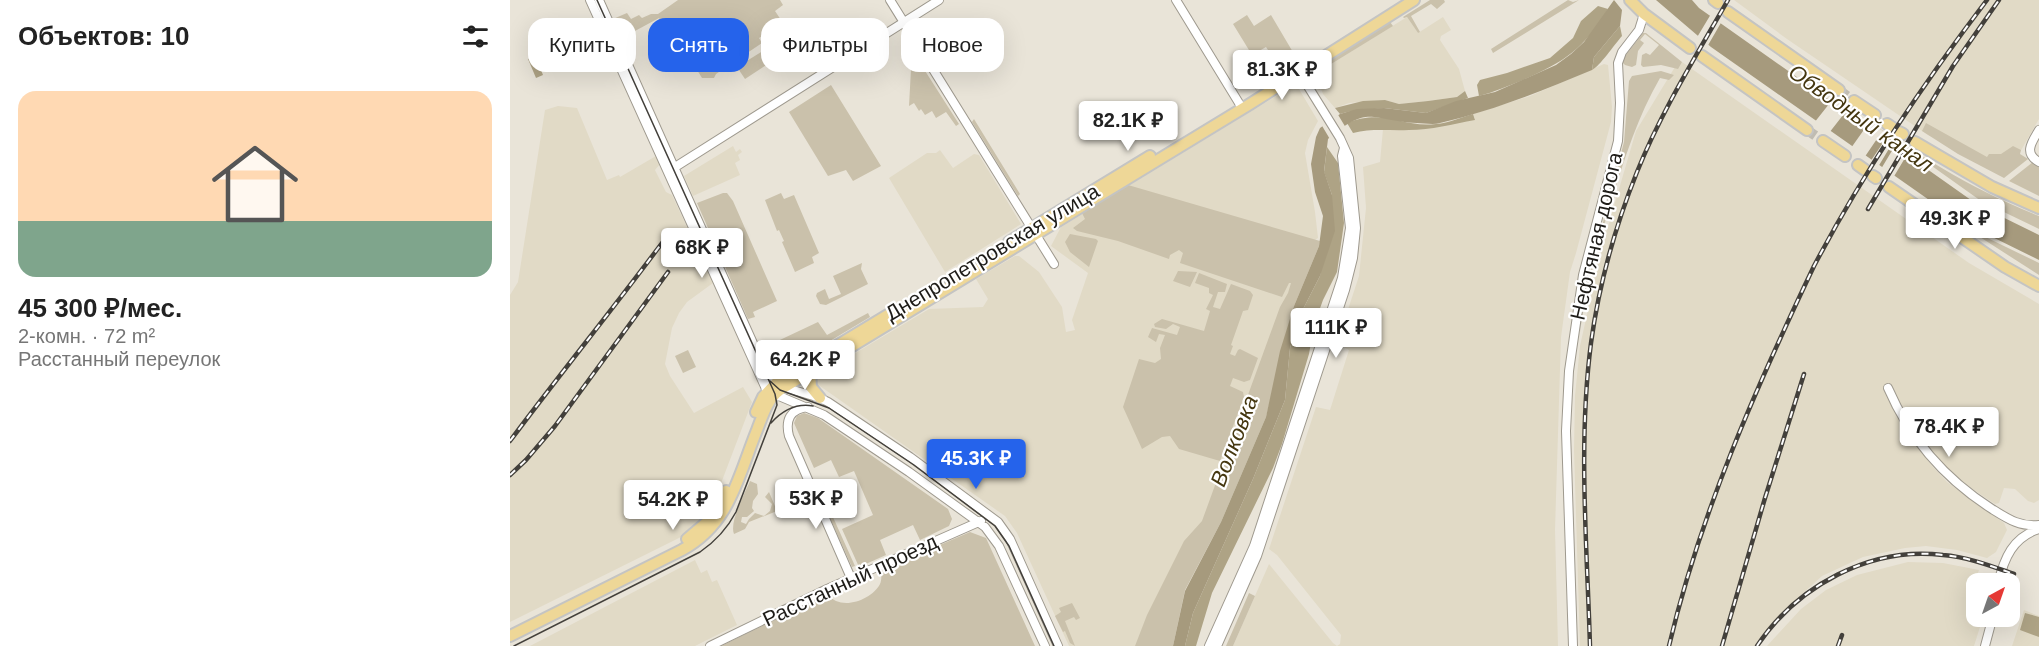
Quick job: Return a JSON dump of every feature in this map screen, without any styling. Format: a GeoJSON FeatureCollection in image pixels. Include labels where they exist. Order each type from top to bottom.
{"type":"FeatureCollection","features":[{"type":"Feature","properties":{"kind":"main road","name":"Днепропетровская улица"},"geometry":{"type":"LineString","coordinates":[[1298,70],[1403,0]]}},
{"type":"Feature","properties":{"kind":"main road","name":"Днепропетровская улица"},"geometry":{"type":"LineString","coordinates":[[775,390],[1414,0]]}},
{"type":"Feature","properties":{"kind":"main road"},"geometry":{"type":"LineString","coordinates":[[1638,7],[1690,48]]}},
{"type":"Feature","properties":{"kind":"main road"},"geometry":{"type":"LineString","coordinates":[[1728,12],[1839,90]]}},
{"type":"Feature","properties":{"kind":"main road"},"geometry":{"type":"LineString","coordinates":[[1702,56],[1808,130]]}},
{"type":"Feature","properties":{"kind":"main road"},"geometry":{"type":"LineString","coordinates":[[1854,101],[1875,115]]}},
{"type":"Feature","properties":{"kind":"main road"},"geometry":{"type":"LineString","coordinates":[[1823,141],[1845,156]]}},
{"type":"Feature","properties":{"kind":"main road"},"geometry":{"type":"LineString","coordinates":[[1915,142],[1992,187],[2039,208]]}},
{"type":"Feature","properties":{"kind":"main road"},"geometry":{"type":"LineString","coordinates":[[1889,187],[2005,267],[2039,286]]}},
{"type":"Feature","properties":{"kind":"main road","name":"Днепропетровская улица"},"geometry":{"type":"LineString","coordinates":[[775,390],[810,371],[1034,231]]}},
{"type":"Feature","properties":{"kind":"main road"},"geometry":{"type":"LineString","coordinates":[[810,371],[811,387],[820,398]]}},
{"type":"Feature","properties":{"kind":"main road"},"geometry":{"type":"LineString","coordinates":[[510,629],[683,542],[698,532],[722,499],[761,401],[775,390]]}},
{"type":"Feature","properties":{"kind":"main road"},"geometry":{"type":"LineString","coordinates":[[510,636],[688,547],[706,534],[725,509],[767,404],[775,390]]}},
{"type":"Feature","properties":{"kind":"street"},"geometry":{"type":"LineString","coordinates":[[590,0],[775,390],[820,412],[978,522],[995,539],[1045,646]]}},
{"type":"Feature","properties":{"kind":"street"},"geometry":{"type":"LineString","coordinates":[[600,0],[671,169]]}},
{"type":"Feature","properties":{"kind":"street"},"geometry":{"type":"LineString","coordinates":[[890,0],[901,18]]}},
{"type":"Feature","properties":{"kind":"street"},"geometry":{"type":"LineString","coordinates":[[910,18],[939,0]]}},
{"type":"Feature","properties":{"kind":"street"},"geometry":{"type":"LineString","coordinates":[[1176,0],[1240,105]]}},
{"type":"Feature","properties":{"kind":"street","name":"Нефтяная дорога"},"geometry":{"type":"LineString","coordinates":[[1573,646],[1566,431],[1569,371],[1583,275],[1618,141],[1620,103],[1618,63],[1622,52],[1639,30],[1638,7]]}},
{"type":"Feature","properties":{"kind":"street"},"geometry":{"type":"LineString","coordinates":[[671,169],[901,24]]}},
{"type":"Feature","properties":{"kind":"street"},"geometry":{"type":"LineString","coordinates":[[1217,646],[1257,556],[1348,280],[1354,248],[1357,219],[1349,158],[1340,138],[1298,70]]}},
{"type":"Feature","properties":{"kind":"street"},"geometry":{"type":"LineString","coordinates":[[935,72],[1054,264]]}},
{"type":"Feature","properties":{"kind":"street"},"geometry":{"type":"LineString","coordinates":[[2039,130],[2029,147],[2030,155],[2039,162]]}},
{"type":"Feature","properties":{"kind":"street"},"geometry":{"type":"LineString","coordinates":[[1209,646],[1254,546],[1342,278],[1350,228],[1342,156],[1344,148]]}},
{"type":"Feature","properties":{"kind":"street"},"geometry":{"type":"LineString","coordinates":[[1888,388],[1914,434],[1945,473],[1978,500],[2015,523],[2024,526],[2039,525]]}},
{"type":"Feature","properties":{"kind":"street"},"geometry":{"type":"LineString","coordinates":[[775,390],[820,398],[910,457],[991,517],[1010,540],[1058,646]]}},
{"type":"Feature","properties":{"kind":"street"},"geometry":{"type":"LineString","coordinates":[[809,407],[795,411],[789,418],[787,425],[789,436],[851,578]]}},
{"type":"Feature","properties":{"kind":"street","name":"Расстанный проезд"},"geometry":{"type":"LineString","coordinates":[[710,646],[851,578],[991,517]]}},
{"type":"Feature","properties":{"kind":"street"},"geometry":{"type":"LineString","coordinates":[[2002,573],[2013,544],[2016,532],[2015,523]]}},
{"type":"Feature","properties":{"kind":"street"},"geometry":{"type":"LineString","coordinates":[[2013,544],[2039,525]]}},
{"type":"Feature","properties":{"kind":"street"},"geometry":{"type":"LineString","coordinates":[[1985,646],[1990,627]]}},
{"type":"Feature","properties":{"kind":"shaded area"},"geometry":{"type":"Polygon","coordinates":[[[678,0],[780,0],[783,5],[775,11],[780,18],[761,18],[761,37],[759,38],[761,44],[749,52],[749,18],[648,18],[648,24],[636,30],[636,18],[633,18],[639,15],[642,18],[658,14],[678,0]]]}},
{"type":"Feature","properties":{"kind":"shaded area"},"geometry":{"type":"Polygon","coordinates":[[[1430,0],[1444,0],[1445,2],[1437,9],[1431,4],[1411,16],[1420,32],[1418,33],[1407,17],[1403,17],[1430,0]]]}},
{"type":"Feature","properties":{"kind":"shaded area"},"geometry":{"type":"Polygon","coordinates":[[[1568,0],[1573,2],[1579,0],[1493,53],[1491,49],[1568,0]]]}},
{"type":"Feature","properties":{"kind":"shaded area"},"geometry":{"type":"Polygon","coordinates":[[[1614,0],[1622,10],[1620,26],[1594,57],[1592,70],[1517,100],[1460,118],[1431,124],[1362,118],[1353,121],[1328,139],[1324,171],[1332,195],[1335,231],[1320,276],[1298,319],[1290,348],[1285,400],[1253,479],[1193,613],[1185,646],[1173,646],[1185,591],[1221,522],[1266,417],[1280,351],[1294,306],[1319,246],[1323,216],[1315,192],[1311,164],[1320,128],[1340,114],[1357,109],[1384,108],[1426,113],[1456,101],[1495,92],[1556,65],[1571,54],[1584,42],[1614,0]]]}},
{"type":"Feature","properties":{"kind":"shaded area","name":"Обводный канал"},"geometry":{"type":"Polygon","coordinates":[[[1656,0],[1692,0],[1699,8],[1978,205],[2039,235],[2039,260],[1970,226],[1942,209],[1711,47],[1656,0]]]}},
{"type":"Feature","properties":{"kind":"shaded area"},"geometry":{"type":"Polygon","coordinates":[[[1734,0],[2039,0],[2039,119],[2008,173],[1928,135],[1734,0]]]}},
{"type":"Feature","properties":{"kind":"shaded area"},"geometry":{"type":"Polygon","coordinates":[[[1598,6],[1608,9],[1590,34],[1572,53],[1523,80],[1479,96],[1477,85],[1480,80],[1550,58],[1573,38],[1581,21],[1598,6]]]}},
{"type":"Feature","properties":{"kind":"shaded area"},"geometry":{"type":"Polygon","coordinates":[[[627,13],[630,18],[615,18],[627,13]]]}},
{"type":"Feature","properties":{"kind":"shaded area"},"geometry":{"type":"Polygon","coordinates":[[[1247,15],[1254,26],[1271,15],[1297,59],[1258,82],[1252,72],[1274,59],[1266,47],[1252,55],[1233,24],[1247,15]]]}},
{"type":"Feature","properties":{"kind":"shaded area"},"geometry":{"type":"Polygon","coordinates":[[[1407,17],[1418,33],[1443,17],[1451,30],[1441,36],[1440,40],[1459,69],[1465,91],[1457,97],[1428,101],[1399,104],[1385,100],[1349,103],[1335,108],[1310,77],[1407,17]]]}},
{"type":"Feature","properties":{"kind":"shaded area"},"geometry":{"type":"Polygon","coordinates":[[[1390,22],[1393,26],[1310,77],[1312,72],[1390,22]]]}},
{"type":"Feature","properties":{"kind":"shaded area"},"geometry":{"type":"Polygon","coordinates":[[[1620,26],[1622,36],[1592,70],[1594,57],[1620,26]]]}},
{"type":"Feature","properties":{"kind":"shaded area"},"geometry":{"type":"Polygon","coordinates":[[[1643,33],[1646,33],[1682,62],[1678,69],[1661,65],[1643,67],[1641,65],[1642,55],[1646,53],[1650,55],[1659,45],[1645,34],[1640,40],[1644,43],[1638,51],[1636,65],[1632,67],[1623,63],[1625,56],[1643,33]]]}},
{"type":"Feature","properties":{"kind":"shaded area"},"geometry":{"type":"Polygon","coordinates":[[[761,52],[761,69],[745,79],[740,72],[749,72],[749,60],[761,52]]]}},
{"type":"Feature","properties":{"kind":"shaded area"},"geometry":{"type":"Polygon","coordinates":[[[1678,62],[1682,62],[1969,263],[2039,304],[2039,500],[2034,503],[2028,501],[2015,489],[2004,488],[1999,503],[1995,504],[1971,488],[1935,455],[1901,404],[1893,409],[1932,466],[1947,482],[2004,523],[2007,530],[1996,552],[1987,558],[1957,550],[1926,546],[1863,557],[1822,576],[1790,605],[1754,646],[1580,646],[1574,450],[1575,396],[1580,346],[1602,247],[1636,131],[1678,62]]]}},
{"type":"Feature","properties":{"kind":"shaded area"},"geometry":{"type":"Polygon","coordinates":[[[1604,64],[1608,65],[1611,122],[1570,272],[1561,337],[1555,530],[1558,646],[1337,646],[1340,644],[1341,635],[1277,555],[1269,549],[1316,407],[1330,410],[1349,350],[1337,343],[1359,276],[1366,208],[1363,167],[1380,162],[1383,129],[1410,130],[1475,119],[1473,114],[1530,96],[1604,64]]]}},
{"type":"Feature","properties":{"kind":"shaded area"},"geometry":{"type":"Polygon","coordinates":[[[1661,71],[1674,75],[1669,80],[1660,78],[1645,107],[1627,152],[1597,250],[1579,339],[1585,291],[1624,142],[1629,81],[1632,76],[1661,71]]]}},
{"type":"Feature","properties":{"kind":"shaded area"},"geometry":{"type":"Polygon","coordinates":[[[533,72],[542,72],[543,75],[536,78],[533,72]]]}},
{"type":"Feature","properties":{"kind":"shaded area"},"geometry":{"type":"Polygon","coordinates":[[[698,72],[719,72],[714,78],[702,78],[698,72]]]}},
{"type":"Feature","properties":{"kind":"shaded area"},"geometry":{"type":"Polygon","coordinates":[[[911,72],[926,72],[959,124],[956,126],[946,112],[936,118],[932,111],[925,115],[921,109],[919,111],[914,103],[909,106],[911,72]]]}},
{"type":"Feature","properties":{"kind":"shaded area"},"geometry":{"type":"Polygon","coordinates":[[[1296,84],[1318,121],[1308,140],[1305,153],[1318,238],[1311,239],[1156,646],[1069,646],[1017,533],[1005,516],[817,384],[817,376],[929,309],[983,307],[988,299],[976,279],[1015,256],[1019,256],[1039,272],[1062,307],[1066,332],[1075,330],[1072,320],[1088,273],[1051,246],[1061,227],[1296,84]]]}},
{"type":"Feature","properties":{"kind":"shaded area"},"geometry":{"type":"Polygon","coordinates":[[[831,85],[881,166],[853,181],[846,170],[828,176],[789,112],[831,85]]]}},
{"type":"Feature","properties":{"kind":"shaded area"},"geometry":{"type":"Polygon","coordinates":[[[1465,91],[1468,98],[1426,113],[1384,108],[1340,114],[1335,108],[1363,101],[1385,100],[1399,104],[1428,101],[1457,97],[1465,91]]]}},
{"type":"Feature","properties":{"kind":"shaded area"},"geometry":{"type":"Polygon","coordinates":[[[558,106],[577,108],[607,180],[619,175],[620,177],[656,156],[660,164],[655,170],[666,192],[672,195],[713,283],[687,302],[679,313],[672,328],[665,364],[670,376],[694,413],[743,387],[752,402],[715,499],[685,535],[510,622],[510,295],[518,282],[545,110],[558,106]]]}},
{"type":"Feature","properties":{"kind":"shaded area"},"geometry":{"type":"Polygon","coordinates":[[[1856,112],[1944,170],[1991,195],[2039,216],[2039,229],[1981,201],[1856,112]]]}},
{"type":"Feature","properties":{"kind":"shaded area"},"geometry":{"type":"Polygon","coordinates":[[[1473,114],[1475,120],[1417,130],[1374,130],[1353,133],[1347,123],[1372,117],[1436,124],[1473,114]]]}},
{"type":"Feature","properties":{"kind":"shaded area"},"geometry":{"type":"Polygon","coordinates":[[[974,119],[1020,194],[1018,196],[972,122],[974,119]]]}},
{"type":"Feature","properties":{"kind":"shaded area"},"geometry":{"type":"Polygon","coordinates":[[[1926,123],[1987,157],[1989,154],[2001,154],[2013,146],[2021,150],[2020,154],[2028,159],[2004,178],[1958,154],[1922,131],[1926,123]]]}},
{"type":"Feature","properties":{"kind":"shaded area"},"geometry":{"type":"Polygon","coordinates":[[[733,146],[736,152],[740,149],[742,152],[738,155],[740,160],[735,163],[740,175],[693,196],[684,176],[733,146]]]}},
{"type":"Feature","properties":{"kind":"shaded area"},"geometry":{"type":"Polygon","coordinates":[[[1327,147],[1338,163],[1344,223],[1337,272],[1314,325],[1309,354],[1273,468],[1212,593],[1196,646],[1185,646],[1193,613],[1253,479],[1285,400],[1290,348],[1298,319],[1320,276],[1332,195],[1324,172],[1327,147]]]}},
{"type":"Feature","properties":{"kind":"shaded area"},"geometry":{"type":"Polygon","coordinates":[[[940,150],[953,168],[974,154],[979,155],[1021,224],[945,272],[889,178],[927,153],[936,153],[940,150]]]}},
{"type":"Feature","properties":{"kind":"shaded area"},"geometry":{"type":"Polygon","coordinates":[[[2033,162],[2039,166],[2039,196],[2009,181],[2033,162]]]}},
{"type":"Feature","properties":{"kind":"shaded area"},"geometry":{"type":"Polygon","coordinates":[[[1128,185],[1320,241],[1294,306],[1266,417],[1221,522],[1185,590],[1173,646],[1135,646],[1147,615],[1184,541],[1202,521],[1280,307],[1291,283],[1282,297],[1180,263],[1183,253],[1179,250],[1170,255],[1169,259],[1073,228],[1085,219],[1082,213],[1128,185]]]}},
{"type":"Feature","properties":{"kind":"shaded area"},"geometry":{"type":"Polygon","coordinates":[[[727,193],[733,201],[777,301],[753,312],[755,317],[748,319],[697,203],[727,193]]]}},
{"type":"Feature","properties":{"kind":"shaded area"},"geometry":{"type":"Polygon","coordinates":[[[781,193],[784,199],[794,195],[819,253],[812,257],[814,263],[795,272],[765,200],[781,193]]]}},
{"type":"Feature","properties":{"kind":"shaded area"},"geometry":{"type":"Polygon","coordinates":[[[1941,212],[1969,229],[2039,263],[2039,275],[1941,212]]]}},
{"type":"Feature","properties":{"kind":"shaded area"},"geometry":{"type":"Polygon","coordinates":[[[1070,234],[1098,241],[1089,267],[1070,252],[1065,242],[1070,234]]]}},
{"type":"Feature","properties":{"kind":"shaded area"},"geometry":{"type":"Polygon","coordinates":[[[862,263],[861,269],[868,284],[826,305],[820,304],[817,293],[825,289],[829,299],[841,294],[833,276],[862,263]]]}},
{"type":"Feature","properties":{"kind":"shaded area"},"geometry":{"type":"Polygon","coordinates":[[[1178,271],[1197,272],[1190,287],[1173,281],[1178,271]]]}},
{"type":"Feature","properties":{"kind":"shaded area"},"geometry":{"type":"Polygon","coordinates":[[[1199,273],[1227,284],[1225,292],[1218,292],[1213,307],[1220,309],[1231,284],[1250,291],[1253,295],[1248,310],[1243,311],[1230,354],[1235,356],[1240,349],[1258,358],[1250,380],[1244,382],[1233,378],[1230,386],[1243,392],[1244,397],[1220,461],[1179,449],[1170,436],[1162,437],[1142,449],[1123,407],[1139,359],[1155,363],[1161,359],[1160,348],[1165,335],[1159,334],[1156,342],[1148,337],[1152,328],[1177,335],[1180,327],[1173,324],[1166,329],[1155,327],[1154,324],[1162,319],[1204,331],[1210,311],[1206,309],[1213,295],[1209,293],[1209,288],[1195,283],[1199,273]]]}},
{"type":"Feature","properties":{"kind":"shaded area"},"geometry":{"type":"Polygon","coordinates":[[[868,313],[870,317],[785,368],[772,373],[763,352],[766,351],[765,347],[818,322],[827,335],[868,313]]]}},
{"type":"Feature","properties":{"kind":"shaded area"},"geometry":{"type":"Polygon","coordinates":[[[688,350],[696,367],[683,373],[675,356],[688,350]]]}},
{"type":"Feature","properties":{"kind":"shaded area"},"geometry":{"type":"Polygon","coordinates":[[[804,413],[818,418],[948,509],[952,519],[949,526],[920,540],[913,525],[880,540],[886,555],[859,567],[842,529],[873,515],[854,471],[839,477],[831,460],[814,468],[794,423],[797,416],[804,413]]]}},
{"type":"Feature","properties":{"kind":"shaded area"},"geometry":{"type":"Polygon","coordinates":[[[750,481],[757,484],[758,494],[753,501],[754,511],[747,517],[742,517],[741,522],[746,524],[755,513],[764,516],[770,511],[772,504],[765,497],[769,492],[777,511],[749,522],[745,529],[734,534],[736,515],[750,481]]]}},
{"type":"Feature","properties":{"kind":"shaded area"},"geometry":{"type":"Polygon","coordinates":[[[823,495],[855,566],[852,567],[820,496],[823,495]]]}},
{"type":"Feature","properties":{"kind":"shaded area"},"geometry":{"type":"Polygon","coordinates":[[[970,532],[986,538],[1035,646],[721,646],[828,594],[840,602],[856,602],[863,599],[876,590],[880,584],[882,570],[970,532]]]}},
{"type":"Feature","properties":{"kind":"shaded area"},"geometry":{"type":"Polygon","coordinates":[[[695,560],[701,573],[707,570],[712,582],[717,580],[737,625],[695,646],[530,646],[695,560]]]}},
{"type":"Feature","properties":{"kind":"shaded area"},"geometry":{"type":"Polygon","coordinates":[[[1908,562],[1943,563],[1979,570],[1978,573],[1966,573],[1966,627],[1980,627],[1974,646],[1767,646],[1801,609],[1826,590],[1857,575],[1908,562]]]}},
{"type":"Feature","properties":{"kind":"shaded area"},"geometry":{"type":"Polygon","coordinates":[[[1269,564],[1333,643],[1337,646],[1233,646],[1269,564]]]}},
{"type":"Feature","properties":{"kind":"shaded area"},"geometry":{"type":"Polygon","coordinates":[[[1249,593],[1255,596],[1233,646],[1226,646],[1249,593]]]}},
{"type":"Feature","properties":{"kind":"shaded area"},"geometry":{"type":"Polygon","coordinates":[[[1072,603],[1080,618],[1076,620],[1074,617],[1065,621],[1075,646],[1070,643],[1055,616],[1061,612],[1059,608],[1072,603]]]}},
{"type":"Feature","properties":{"kind":"shaded area"},"geometry":{"type":"Polygon","coordinates":[[[2024,610],[2039,616],[2039,646],[2012,646],[2024,610]]]}},
{"type":"Feature","properties":{"kind":"shaded area"},"geometry":{"type":"Polygon","coordinates":[[[2025,613],[2039,617],[2039,637],[2020,630],[2025,613]]]}},
{"type":"Feature","properties":{"kind":"pier"},"geometry":{"type":"Polygon","coordinates":[[[1711,14],[1722,21],[1707,47],[1696,39],[1711,14]]]}},
{"type":"Feature","properties":{"kind":"pier"},"geometry":{"type":"Polygon","coordinates":[[[1833,99],[1847,110],[1829,133],[1814,123],[1833,99]]]}},
{"type":"Feature","properties":{"kind":"pier"},"geometry":{"type":"Polygon","coordinates":[[[1337,113],[1346,128],[1331,141],[1321,124],[1337,113]]]}},
{"type":"Feature","properties":{"kind":"pier"},"geometry":{"type":"Polygon","coordinates":[[[1868,124],[1881,133],[1864,158],[1851,148],[1868,124]]]}},
{"type":"Feature","properties":{"kind":"pier"},"geometry":{"type":"Polygon","coordinates":[[[1887,137],[1893,142],[1878,167],[1870,162],[1887,137]]]}},
{"type":"Feature","properties":{"kind":"pier"},"geometry":{"type":"Polygon","coordinates":[[[1896,144],[1908,153],[1893,178],[1881,169],[1896,144]]]}},
{"type":"Feature","properties":{"kind":"tunnel"},"geometry":{"type":"LineString","coordinates":[[1839,90],[1854,101]]}},
{"type":"Feature","properties":{"kind":"tunnel"},"geometry":{"type":"LineString","coordinates":[[1807,130],[1823,141]]}},
{"type":"Feature","properties":{"kind":"tram line"},"geometry":{"type":"LineString","coordinates":[[514,646],[700,552],[716,539],[736,512],[777,405],[775,394],[597,0]]}},
{"type":"Feature","properties":{"kind":"tram line"},"geometry":{"type":"LineString","coordinates":[[770,381],[780,390],[829,408],[914,465],[995,526],[1009,546],[1054,646]]}},
{"type":"Feature","properties":{"kind":"tram line"},"geometry":{"type":"LineString","coordinates":[[771,423],[790,409],[813,406]]}},
{"type":"Feature","properties":{"kind":"railway"},"geometry":{"type":"LineString","coordinates":[[1590,646],[1584,456],[1587,381],[1598,299],[1622,214],[1646,150],[1680,84],[1728,0]]}},
{"type":"Feature","properties":{"kind":"railway"},"geometry":{"type":"LineString","coordinates":[[1669,646],[1697,548],[1731,452],[1814,266],[1853,197],[1895,130],[1987,0]]}},
{"type":"Feature","properties":{"kind":"railway"},"geometry":{"type":"LineString","coordinates":[[1868,209],[1953,66],[1999,0]]}},
{"type":"Feature","properties":{"kind":"railway"},"geometry":{"type":"LineString","coordinates":[[510,441],[662,243]]}},
{"type":"Feature","properties":{"kind":"railway"},"geometry":{"type":"LineString","coordinates":[[510,475],[555,426],[668,272]]}},
{"type":"Feature","properties":{"kind":"railway"},"geometry":{"type":"LineString","coordinates":[[1722,646],[1804,374]]}},
{"type":"Feature","properties":{"kind":"railway"},"geometry":{"type":"LineString","coordinates":[[1757,646],[1773,624],[1814,588],[1863,564],[1889,557],[1916,554],[1943,555],[1970,560],[2011,573]]}},
{"type":"Feature","properties":{"kind":"railway"},"geometry":{"type":"LineString","coordinates":[[1838,646],[1842,635]]}},
{"type":"Feature","properties":{"kind":"water label","name":"Волковка"},"geometry":{"type":"Point","coordinates":[1234,441]}}]}
